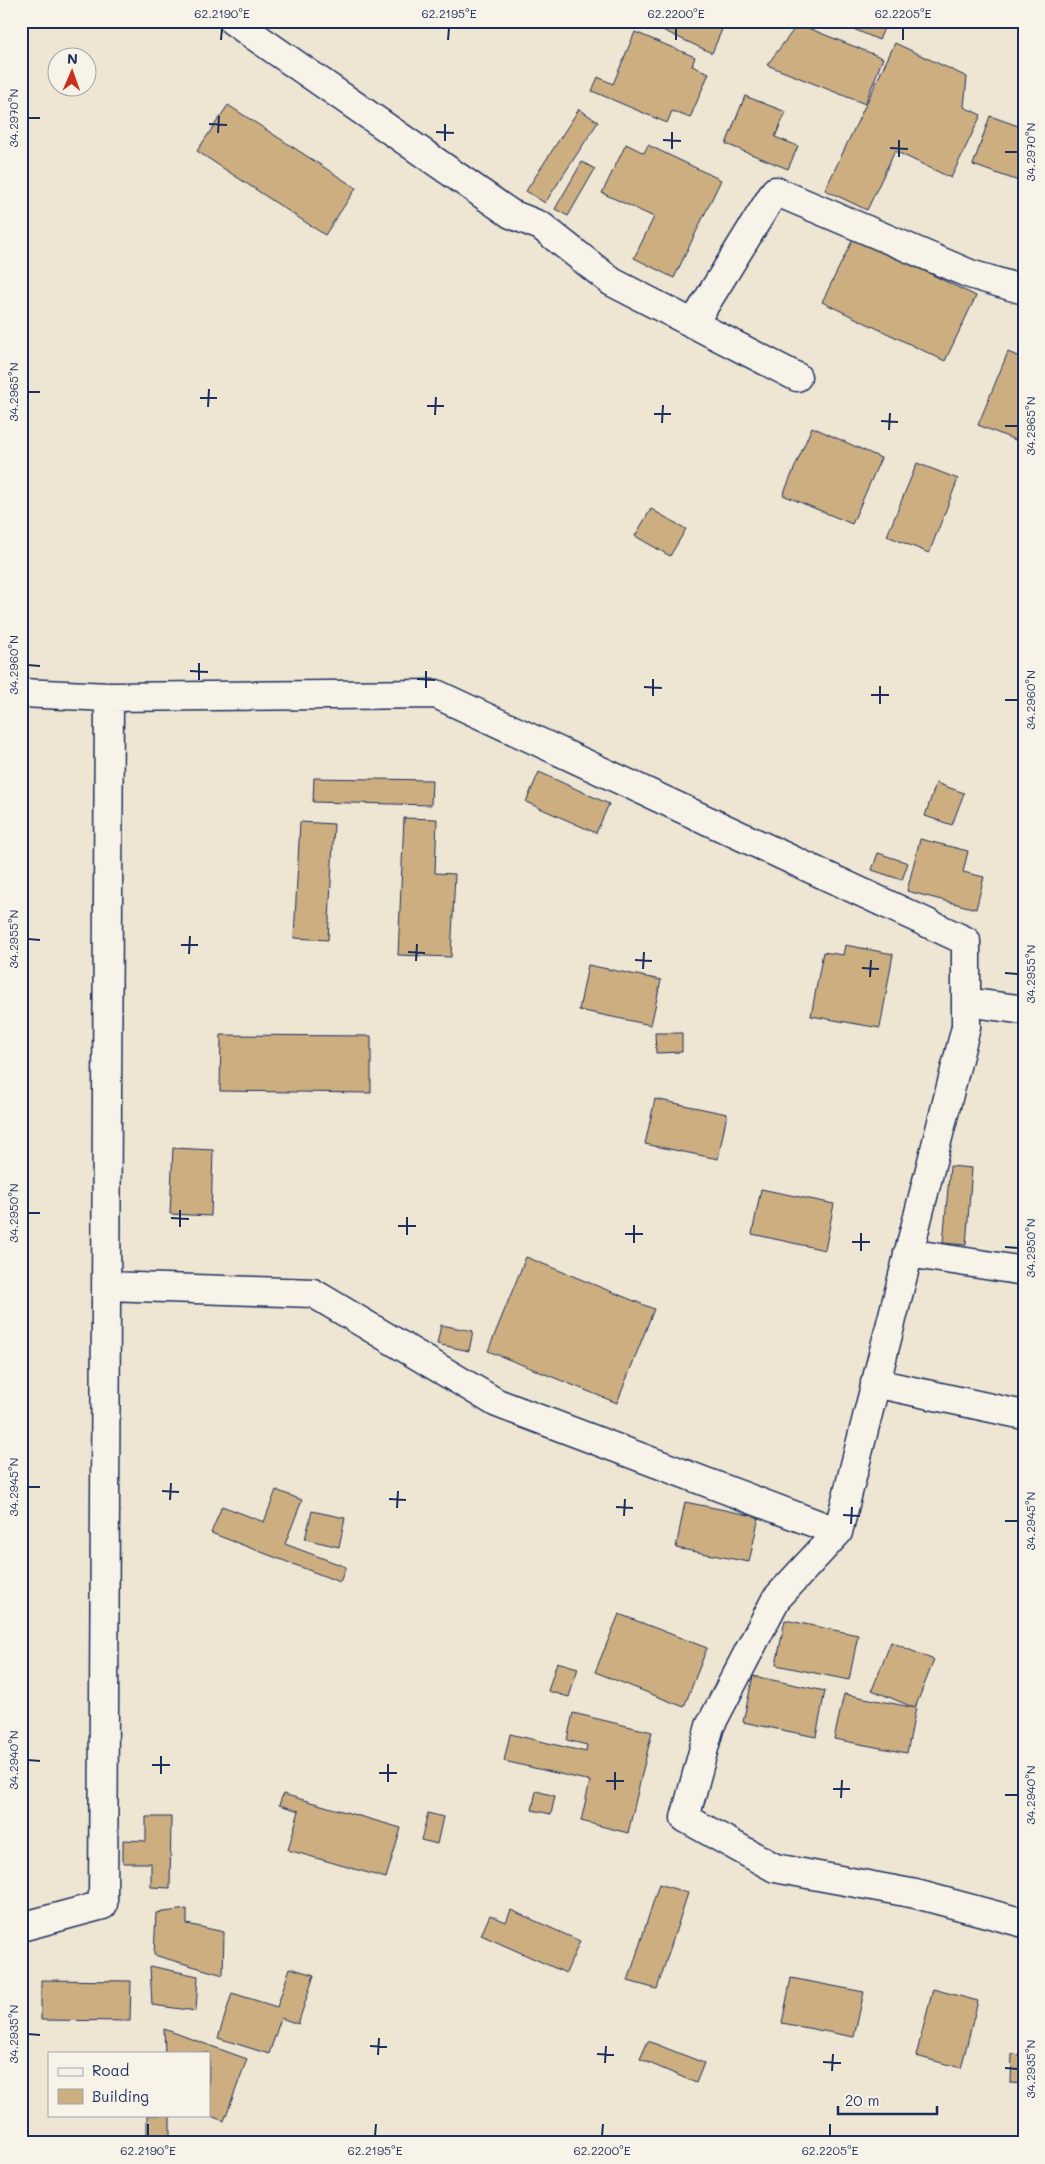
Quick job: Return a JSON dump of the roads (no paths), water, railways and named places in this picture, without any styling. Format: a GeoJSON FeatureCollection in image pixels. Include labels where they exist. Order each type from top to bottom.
{"type":"FeatureCollection","features":[{"type":"Feature","properties":{"kind":"street"},"geometry":{"type":"LineString","coordinates":[[233,21],[511,214],[540,226],[612,282],[796,377]]}},
{"type":"Feature","properties":{"kind":"street"},"geometry":{"type":"LineString","coordinates":[[693,324],[775,191],[970,274],[1024,290]]}},
{"type":"Feature","properties":{"kind":"street"},"geometry":{"type":"LineString","coordinates":[[21,693],[109,697],[436,694],[966,941],[966,1027],[838,1532],[776,1599],[710,1726],[685,1818],[775,1868],[916,1894],[1024,1924]]}},
{"type":"Feature","properties":{"kind":"street"},"geometry":{"type":"LineString","coordinates":[[21,1927],[103,1906],[109,697]]}},
{"type":"Feature","properties":{"kind":"street"},"geometry":{"type":"LineString","coordinates":[[966,1002],[1024,1010]]}},
{"type":"Feature","properties":{"kind":"street"},"geometry":{"type":"LineString","coordinates":[[908,1253],[1024,1271]]}},
{"type":"Feature","properties":{"kind":"street"},"geometry":{"type":"LineString","coordinates":[[106,1286],[313,1293],[497,1404],[838,1532]]}},
{"type":"Feature","properties":{"kind":"street"},"geometry":{"type":"LineString","coordinates":[[876,1383],[1024,1415]]}}]}
